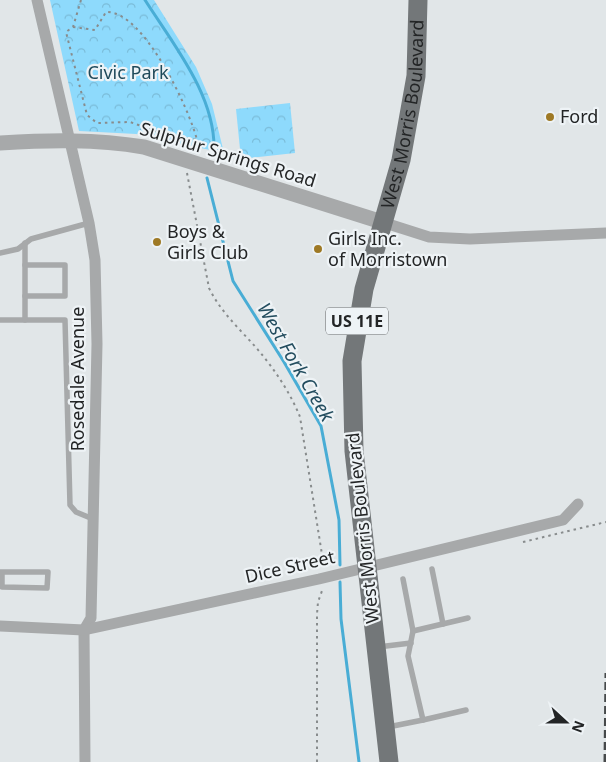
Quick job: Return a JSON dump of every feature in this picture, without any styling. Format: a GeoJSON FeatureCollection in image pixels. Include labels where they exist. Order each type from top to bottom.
{"type":"FeatureCollection","features":[{"type":"Feature","properties":{"kind":"main road","name":"West Morris Boulevard"},"geometry":{"type":"LineString","coordinates":[[388,762],[352,423],[352,361],[362,299],[382,222],[401,160],[416,76],[418,0]]}},
{"type":"Feature","properties":{"kind":"street","name":"Rosedale Avenue"},"geometry":{"type":"LineString","coordinates":[[37,0],[89,223],[95,260],[97,344],[91,618],[84,630],[85,762]]}},
{"type":"Feature","properties":{"kind":"street","name":"Sulphur Springs Road"},"geometry":{"type":"LineString","coordinates":[[0,143],[70,139],[144,147],[382,222]]}},
{"type":"Feature","properties":{"kind":"street"},"geometry":{"type":"LineString","coordinates":[[382,222],[428,237],[470,238],[606,233]]}},
{"type":"Feature","properties":{"kind":"street","name":"Dice Street"},"geometry":{"type":"LineString","coordinates":[[0,626],[84,630],[325,577],[563,520],[578,504]]}},
{"type":"Feature","properties":{"kind":"lane"},"geometry":{"type":"LineString","coordinates":[[0,254],[18,249],[31,239],[89,223]]}},
{"type":"Feature","properties":{"kind":"lane"},"geometry":{"type":"LineString","coordinates":[[25,320],[26,243]]}},
{"type":"Feature","properties":{"kind":"lane"},"geometry":{"type":"LineString","coordinates":[[25,265],[65,265],[65,296],[25,296]]}},
{"type":"Feature","properties":{"kind":"lane"},"geometry":{"type":"LineString","coordinates":[[0,320],[65,320],[70,505],[76,512],[93,519]]}},
{"type":"Feature","properties":{"kind":"lane"},"geometry":{"type":"LineString","coordinates":[[432,569],[443,624]]}},
{"type":"Feature","properties":{"kind":"lane"},"geometry":{"type":"LineString","coordinates":[[1,572],[48,572],[47,588],[2,587],[1,572]]}},
{"type":"Feature","properties":{"kind":"lane"},"geometry":{"type":"LineString","coordinates":[[403,579],[413,631],[408,656],[423,720]]}},
{"type":"Feature","properties":{"kind":"lane"},"geometry":{"type":"LineString","coordinates":[[413,631],[468,618]]}},
{"type":"Feature","properties":{"kind":"lane"},"geometry":{"type":"LineString","coordinates":[[376,647],[411,642]]}},
{"type":"Feature","properties":{"kind":"lane"},"geometry":{"type":"LineString","coordinates":[[385,728],[466,710]]}},
{"type":"Feature","properties":{"kind":"path"},"geometry":{"type":"LineString","coordinates":[[82,0],[73,27],[66,32],[87,115],[97,123],[130,122],[164,134],[197,140]]}},
{"type":"Feature","properties":{"kind":"path"},"geometry":{"type":"LineString","coordinates":[[73,27],[95,30],[106,12],[114,12],[124,16],[160,58],[173,80],[192,120],[197,140],[194,152]]}},
{"type":"Feature","properties":{"kind":"path"},"geometry":{"type":"LineString","coordinates":[[189,169],[187,176],[209,288],[216,301],[267,362],[291,398],[300,417],[315,500],[326,582],[318,602],[317,614],[317,762]]}},
{"type":"Feature","properties":{"kind":"green space","name":"Civic Park"},"geometry":{"type":"Polygon","coordinates":[[[50,0],[154,0],[196,67],[212,104],[224,153],[136,134],[79,131],[50,0]]]}},
{"type":"Feature","properties":{"kind":"green space"},"geometry":{"type":"Polygon","coordinates":[[[290,103],[295,153],[241,159],[236,109],[290,103]]]}},
{"type":"Feature","properties":{"kind":"waterway","name":"West Fork Creek"},"geometry":{"type":"LineString","coordinates":[[145,0],[191,71],[208,110],[213,131],[214,151]]}},
{"type":"Feature","properties":{"kind":"waterway","name":"West Fork Creek"},"geometry":{"type":"LineString","coordinates":[[207,178],[233,281],[284,362],[321,426],[339,520],[340,565]]}},
{"type":"Feature","properties":{"kind":"waterway","name":"West Fork Creek"},"geometry":{"type":"LineString","coordinates":[[340,582],[341,619],[359,762]]}},
{"type":"Feature","properties":{"kind":"railway"},"geometry":{"type":"LineString","coordinates":[[605,762],[606,673]]}},
{"type":"Feature","properties":{"kind":"place","name":"Ford"},"geometry":{"type":"Point","coordinates":[550,117]}},
{"type":"Feature","properties":{"kind":"place","name":"Boys & Girls Club"},"geometry":{"type":"Point","coordinates":[157,242]}},
{"type":"Feature","properties":{"kind":"place","name":"Girls Inc. of Morristown"},"geometry":{"type":"Point","coordinates":[318,249]}}]}
